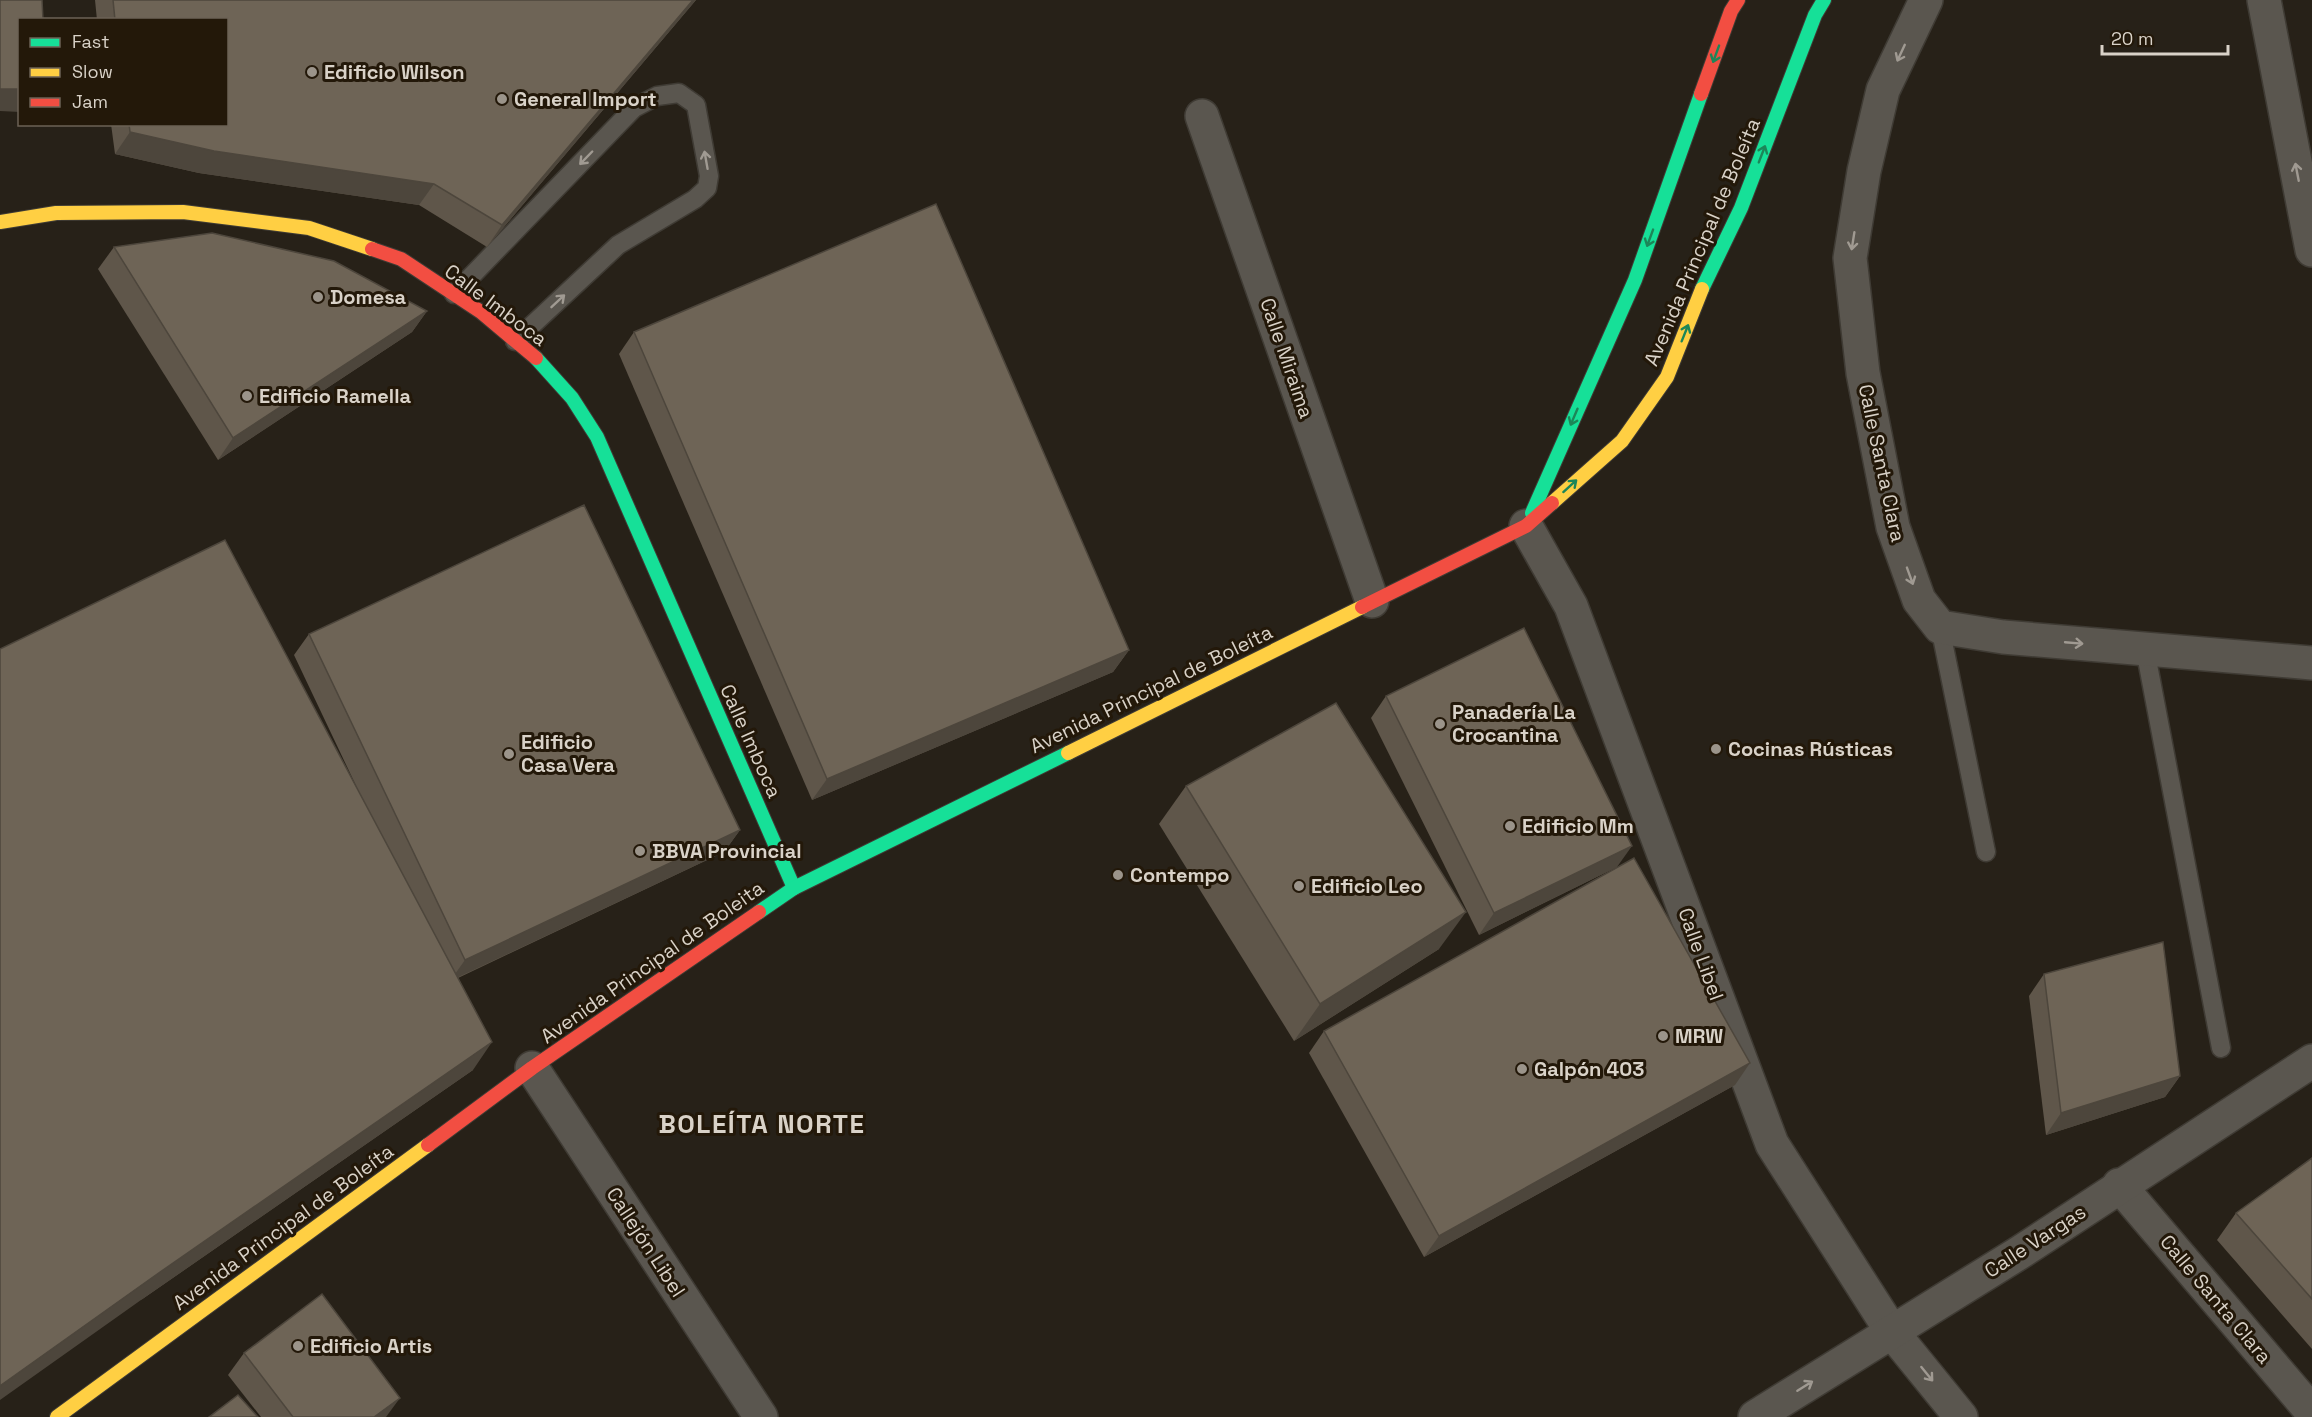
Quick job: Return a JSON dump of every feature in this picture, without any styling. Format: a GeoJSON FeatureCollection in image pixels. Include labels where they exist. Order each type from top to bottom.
{"type":"FeatureCollection","features":[{"type":"Feature","properties":{"kind":"street"},"geometry":{"type":"LineString","coordinates":[[1526,526],[1635,279],[1731,11],[1738,0]]}},
{"type":"Feature","properties":{"kind":"street","name":"Avenida Principal de Boleíta"},"geometry":{"type":"LineString","coordinates":[[794,888],[1526,526],[1622,441],[1667,377],[1707,278],[1741,208],[1815,15],[1824,0]]}},
{"type":"Feature","properties":{"kind":"street","name":"Calle Santa Clara"},"geometry":{"type":"LineString","coordinates":[[1926,0],[1883,90],[1864,171],[1850,258],[1863,373],[1893,526],[1919,600],[1940,627]]}},
{"type":"Feature","properties":{"kind":"street"},"geometry":{"type":"LineString","coordinates":[[2264,0],[2312,250]]}},
{"type":"Feature","properties":{"kind":"street","name":"Calle Miraima"},"geometry":{"type":"LineString","coordinates":[[1202,116],[1372,601]]}},
{"type":"Feature","properties":{"kind":"street","name":"Calle Imboca"},"geometry":{"type":"LineString","coordinates":[[0,222],[56,213],[183,213],[309,228],[401,259],[481,312],[539,361],[572,398],[597,436],[794,888]]}},
{"type":"Feature","properties":{"kind":"street","name":"Calle Libel"},"geometry":{"type":"LineString","coordinates":[[1526,526],[1571,606],[1772,1144],[1892,1332],[1961,1417]]}},
{"type":"Feature","properties":{"kind":"street"},"geometry":{"type":"LineString","coordinates":[[1940,627],[2003,637],[2312,663]]}},
{"type":"Feature","properties":{"kind":"street","name":"Avenida Principal de Boleita"},"geometry":{"type":"LineString","coordinates":[[532,1068],[794,888]]}},
{"type":"Feature","properties":{"kind":"street","name":"Calle Vargas"},"geometry":{"type":"LineString","coordinates":[[1755,1417],[2019,1253],[2119,1185],[2312,1061]]}},
{"type":"Feature","properties":{"kind":"street","name":"Avenida Principal de Boleíta"},"geometry":{"type":"LineString","coordinates":[[57,1417],[532,1068]]}},
{"type":"Feature","properties":{"kind":"street","name":"Callejón Libel"},"geometry":{"type":"LineString","coordinates":[[532,1068],[761,1417]]}},
{"type":"Feature","properties":{"kind":"street","name":"Calle Santa Clara"},"geometry":{"type":"LineString","coordinates":[[2119,1185],[2312,1412]]}},
{"type":"Feature","properties":{"kind":"lane"},"geometry":{"type":"LineString","coordinates":[[454,294],[634,108],[657,96],[679,93],[696,105],[709,176],[707,188],[695,199],[618,245],[515,341]]}},
{"type":"Feature","properties":{"kind":"lane"},"geometry":{"type":"LineString","coordinates":[[1940,627],[1986,852]]}},
{"type":"Feature","properties":{"kind":"lane"},"geometry":{"type":"LineString","coordinates":[[2145,649],[2221,1048]]}},
{"type":"Feature","properties":{"kind":"building"},"geometry":{"type":"Polygon","coordinates":[[[0,0],[42,0],[43,18],[18,18],[18,89],[0,89],[0,0]]]}},
{"type":"Feature","properties":{"kind":"building"},"geometry":{"type":"Polygon","coordinates":[[[113,0],[693,0],[502,225],[434,184],[214,151],[130,132],[129,126],[228,126],[228,18],[115,18],[113,0]]]}},
{"type":"Feature","properties":{"kind":"building"},"geometry":{"type":"Polygon","coordinates":[[[936,204],[1129,650],[827,779],[634,332],[936,204]]]}},
{"type":"Feature","properties":{"kind":"building","name":"Edificio Ramella"},"geometry":{"type":"Polygon","coordinates":[[[212,233],[334,261],[427,311],[233,438],[114,247],[212,233]]]}},
{"type":"Feature","properties":{"kind":"building","name":"Edificio Casa Vera"},"geometry":{"type":"Polygon","coordinates":[[[584,505],[740,830],[465,960],[309,634],[584,505]]]}},
{"type":"Feature","properties":{"kind":"building"},"geometry":{"type":"Polygon","coordinates":[[[225,540],[492,1042],[0,1386],[0,649],[225,540]]]}},
{"type":"Feature","properties":{"kind":"building","name":"Edificio Mm"},"geometry":{"type":"Polygon","coordinates":[[[1524,628],[1632,846],[1494,913],[1386,696],[1524,628]]]}},
{"type":"Feature","properties":{"kind":"building","name":"Edificio Leo"},"geometry":{"type":"Polygon","coordinates":[[[1336,703],[1466,912],[1320,1004],[1186,786],[1336,703]]]}},
{"type":"Feature","properties":{"kind":"building","name":"Galpón 403"},"geometry":{"type":"Polygon","coordinates":[[[1634,858],[1750,1063],[1439,1236],[1324,1031],[1634,858]]]}},
{"type":"Feature","properties":{"kind":"building"},"geometry":{"type":"Polygon","coordinates":[[[2163,942],[2180,1076],[2061,1113],[2044,974],[2163,942]]]}},
{"type":"Feature","properties":{"kind":"building"},"geometry":{"type":"Polygon","coordinates":[[[2312,1158],[2312,1299],[2236,1213],[2312,1158]]]}},
{"type":"Feature","properties":{"kind":"building","name":"Edificio Artis"},"geometry":{"type":"Polygon","coordinates":[[[322,1294],[400,1398],[374,1417],[293,1417],[244,1353],[322,1294]]]}},
{"type":"Feature","properties":{"kind":"building"},"geometry":{"type":"Polygon","coordinates":[[[238,1395],[258,1417],[209,1417],[238,1395]]]}},
{"type":"Feature","properties":{"kind":"traffic: fast"},"geometry":{"type":"LineString","coordinates":[[1702,289],[1741,208],[1815,15],[1824,0]]}},
{"type":"Feature","properties":{"kind":"traffic: fast"},"geometry":{"type":"LineString","coordinates":[[1532,513],[1635,280],[1701,94]]}},
{"type":"Feature","properties":{"kind":"traffic: fast"},"geometry":{"type":"LineString","coordinates":[[536,358],[572,398],[597,437],[794,888]]}},
{"type":"Feature","properties":{"kind":"traffic: fast"},"geometry":{"type":"LineString","coordinates":[[759,912],[794,888],[1068,753]]}},
{"type":"Feature","properties":{"kind":"traffic: slow"},"geometry":{"type":"LineString","coordinates":[[0,222],[56,213],[183,212],[309,228],[372,249]]}},
{"type":"Feature","properties":{"kind":"traffic: slow"},"geometry":{"type":"LineString","coordinates":[[1552,503],[1622,441],[1667,377],[1702,289]]}},
{"type":"Feature","properties":{"kind":"traffic: slow"},"geometry":{"type":"LineString","coordinates":[[1068,753],[1362,607]]}},
{"type":"Feature","properties":{"kind":"traffic: slow"},"geometry":{"type":"LineString","coordinates":[[57,1417],[428,1145]]}},
{"type":"Feature","properties":{"kind":"traffic: jam"},"geometry":{"type":"LineString","coordinates":[[1701,94],[1731,11],[1738,0]]}},
{"type":"Feature","properties":{"kind":"traffic: jam"},"geometry":{"type":"LineString","coordinates":[[372,249],[401,259],[481,312],[536,358]]}},
{"type":"Feature","properties":{"kind":"traffic: jam"},"geometry":{"type":"LineString","coordinates":[[1362,607],[1526,526],[1552,503]]}},
{"type":"Feature","properties":{"kind":"traffic: jam"},"geometry":{"type":"LineString","coordinates":[[428,1145],[532,1068],[759,912]]}},
{"type":"Feature","properties":{"kind":"place","name":"Edificio Wilson"},"geometry":{"type":"Point","coordinates":[312,72]}},
{"type":"Feature","properties":{"kind":"place","name":"General Import"},"geometry":{"type":"Point","coordinates":[502,99]}},
{"type":"Feature","properties":{"kind":"place","name":"Domesa"},"geometry":{"type":"Point","coordinates":[318,297]}},
{"type":"Feature","properties":{"kind":"place","name":"Edificio Ramella"},"geometry":{"type":"Point","coordinates":[247,396]}},
{"type":"Feature","properties":{"kind":"place","name":"Panadería La Crocantina"},"geometry":{"type":"Point","coordinates":[1440,724]}},
{"type":"Feature","properties":{"kind":"place","name":"Cocinas Rústicas"},"geometry":{"type":"Point","coordinates":[1716,749]}},
{"type":"Feature","properties":{"kind":"place","name":"Edificio Casa Vera"},"geometry":{"type":"Point","coordinates":[509,754]}},
{"type":"Feature","properties":{"kind":"place","name":"Edificio Mm"},"geometry":{"type":"Point","coordinates":[1510,826]}},
{"type":"Feature","properties":{"kind":"place","name":"BBVA Provincial"},"geometry":{"type":"Point","coordinates":[640,851]}},
{"type":"Feature","properties":{"kind":"place","name":"Contempo"},"geometry":{"type":"Point","coordinates":[1118,875]}},
{"type":"Feature","properties":{"kind":"place","name":"Edificio Leo"},"geometry":{"type":"Point","coordinates":[1299,886]}},
{"type":"Feature","properties":{"kind":"place","name":"MRW"},"geometry":{"type":"Point","coordinates":[1663,1036]}},
{"type":"Feature","properties":{"kind":"place","name":"Galpón 403"},"geometry":{"type":"Point","coordinates":[1522,1069]}},
{"type":"Feature","properties":{"kind":"place","name":"Edificio Artis"},"geometry":{"type":"Point","coordinates":[298,1346]}},
{"type":"Feature","properties":{"kind":"district","name":"BOLEÍTA NORTE"},"geometry":{"type":"Point","coordinates":[762,1124]}}]}
